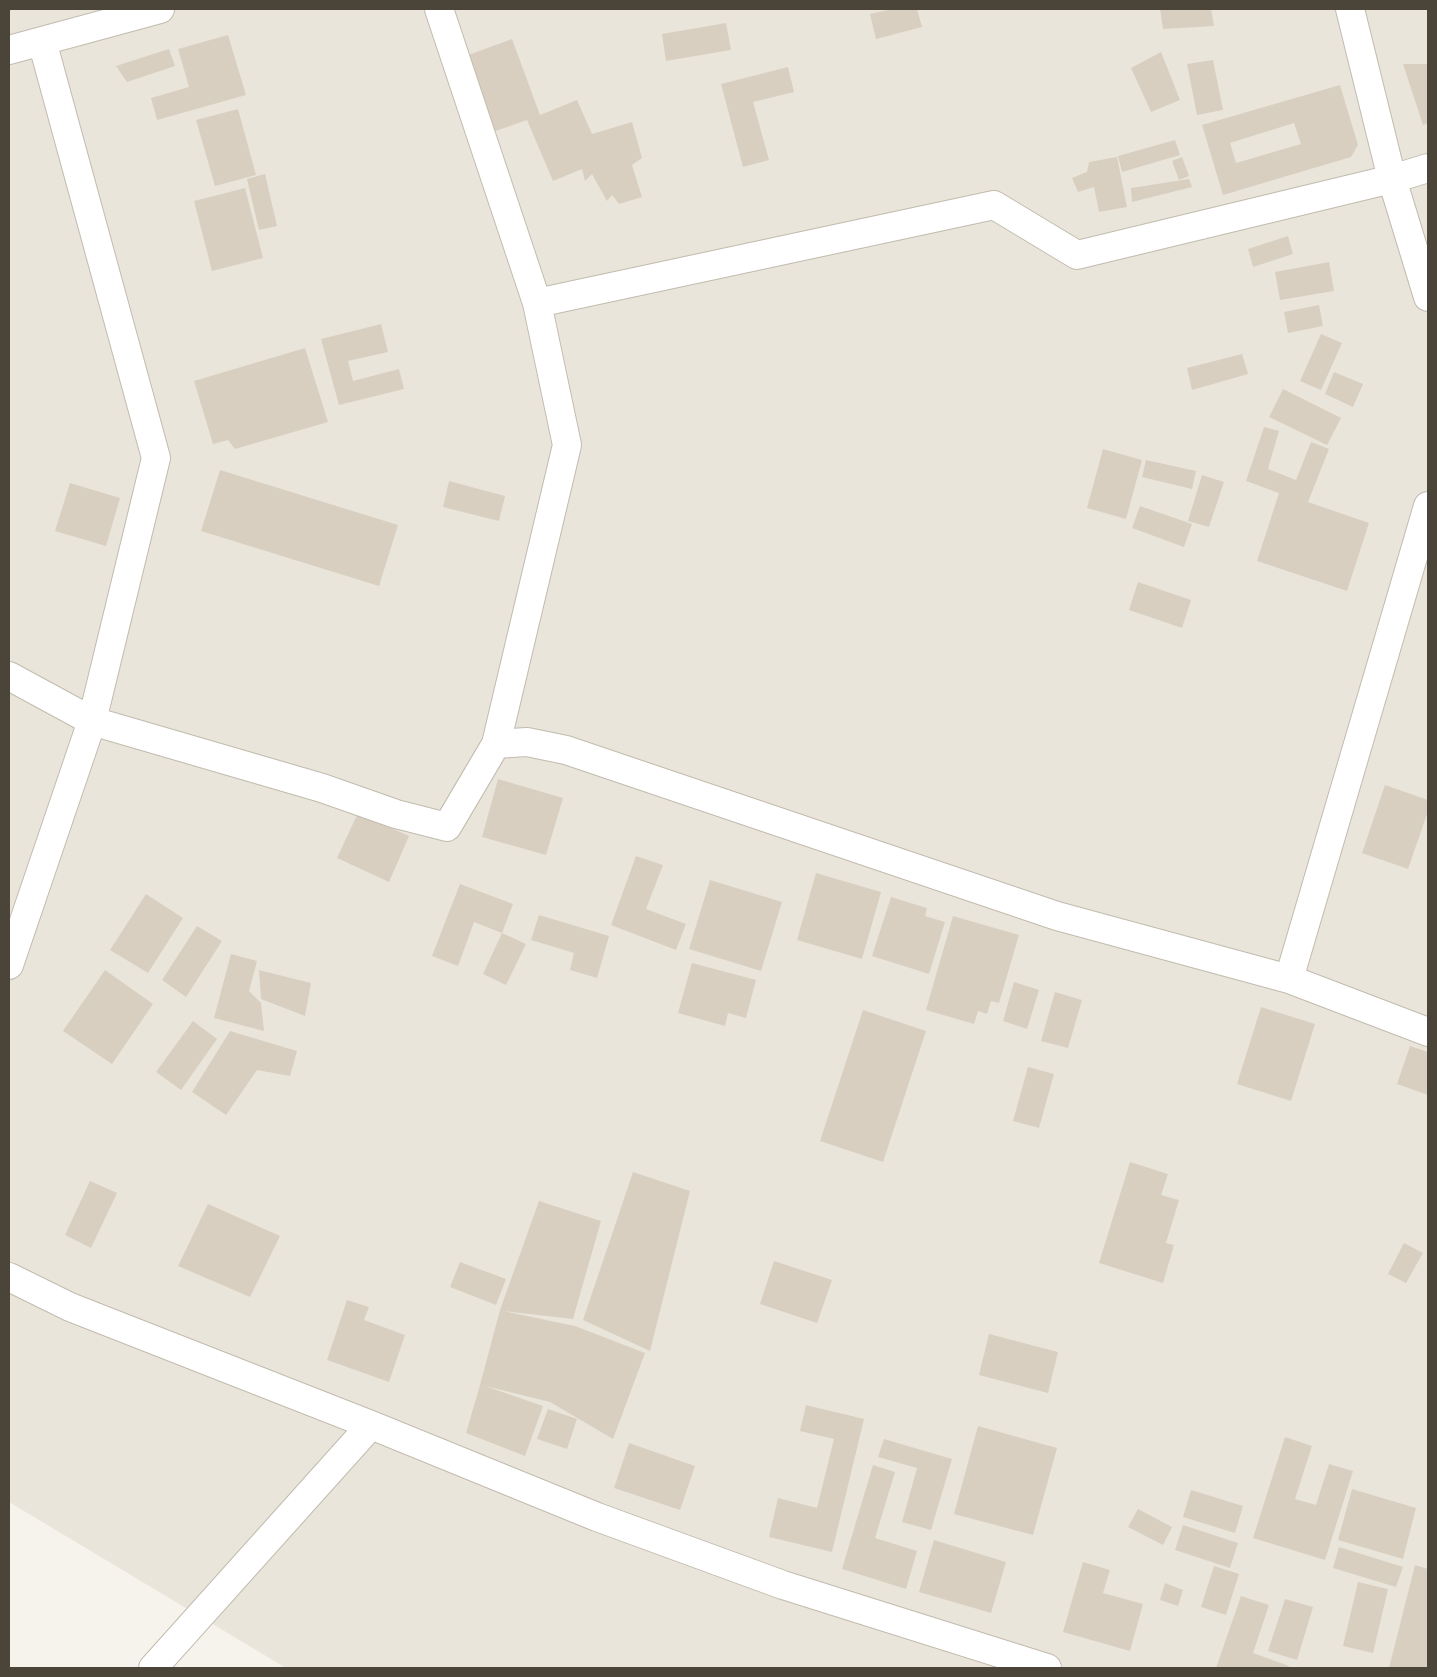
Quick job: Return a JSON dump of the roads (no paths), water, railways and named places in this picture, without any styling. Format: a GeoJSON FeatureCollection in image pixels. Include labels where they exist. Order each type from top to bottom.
{"type":"FeatureCollection","features":[{"type":"Feature","properties":{"kind":"street"},"geometry":{"type":"LineString","coordinates":[[9,50],[160,9]]}},
{"type":"Feature","properties":{"kind":"street"},"geometry":{"type":"LineString","coordinates":[[9,676],[92,721],[322,788],[396,814],[447,827],[496,744],[567,445],[537,303],[438,9]]}},
{"type":"Feature","properties":{"kind":"street"},"geometry":{"type":"LineString","coordinates":[[1350,9],[1392,179],[1428,298]]}},
{"type":"Feature","properties":{"kind":"street"},"geometry":{"type":"LineString","coordinates":[[9,966],[92,721],[156,458],[42,41]]}},
{"type":"Feature","properties":{"kind":"street"},"geometry":{"type":"LineString","coordinates":[[537,303],[994,205],[1077,255],[1392,179],[1428,168]]}},
{"type":"Feature","properties":{"kind":"street"},"geometry":{"type":"LineString","coordinates":[[1288,979],[1428,506]]}},
{"type":"Feature","properties":{"kind":"street"},"geometry":{"type":"LineString","coordinates":[[496,744],[527,742],[566,750],[1057,916],[1288,979],[1428,1032]]}},
{"type":"Feature","properties":{"kind":"street"},"geometry":{"type":"LineString","coordinates":[[9,1277],[70,1307],[371,1424],[597,1517],[783,1585],[1047,1668]]}},
{"type":"Feature","properties":{"kind":"street"},"geometry":{"type":"LineString","coordinates":[[153,1668],[371,1424]]}}]}
